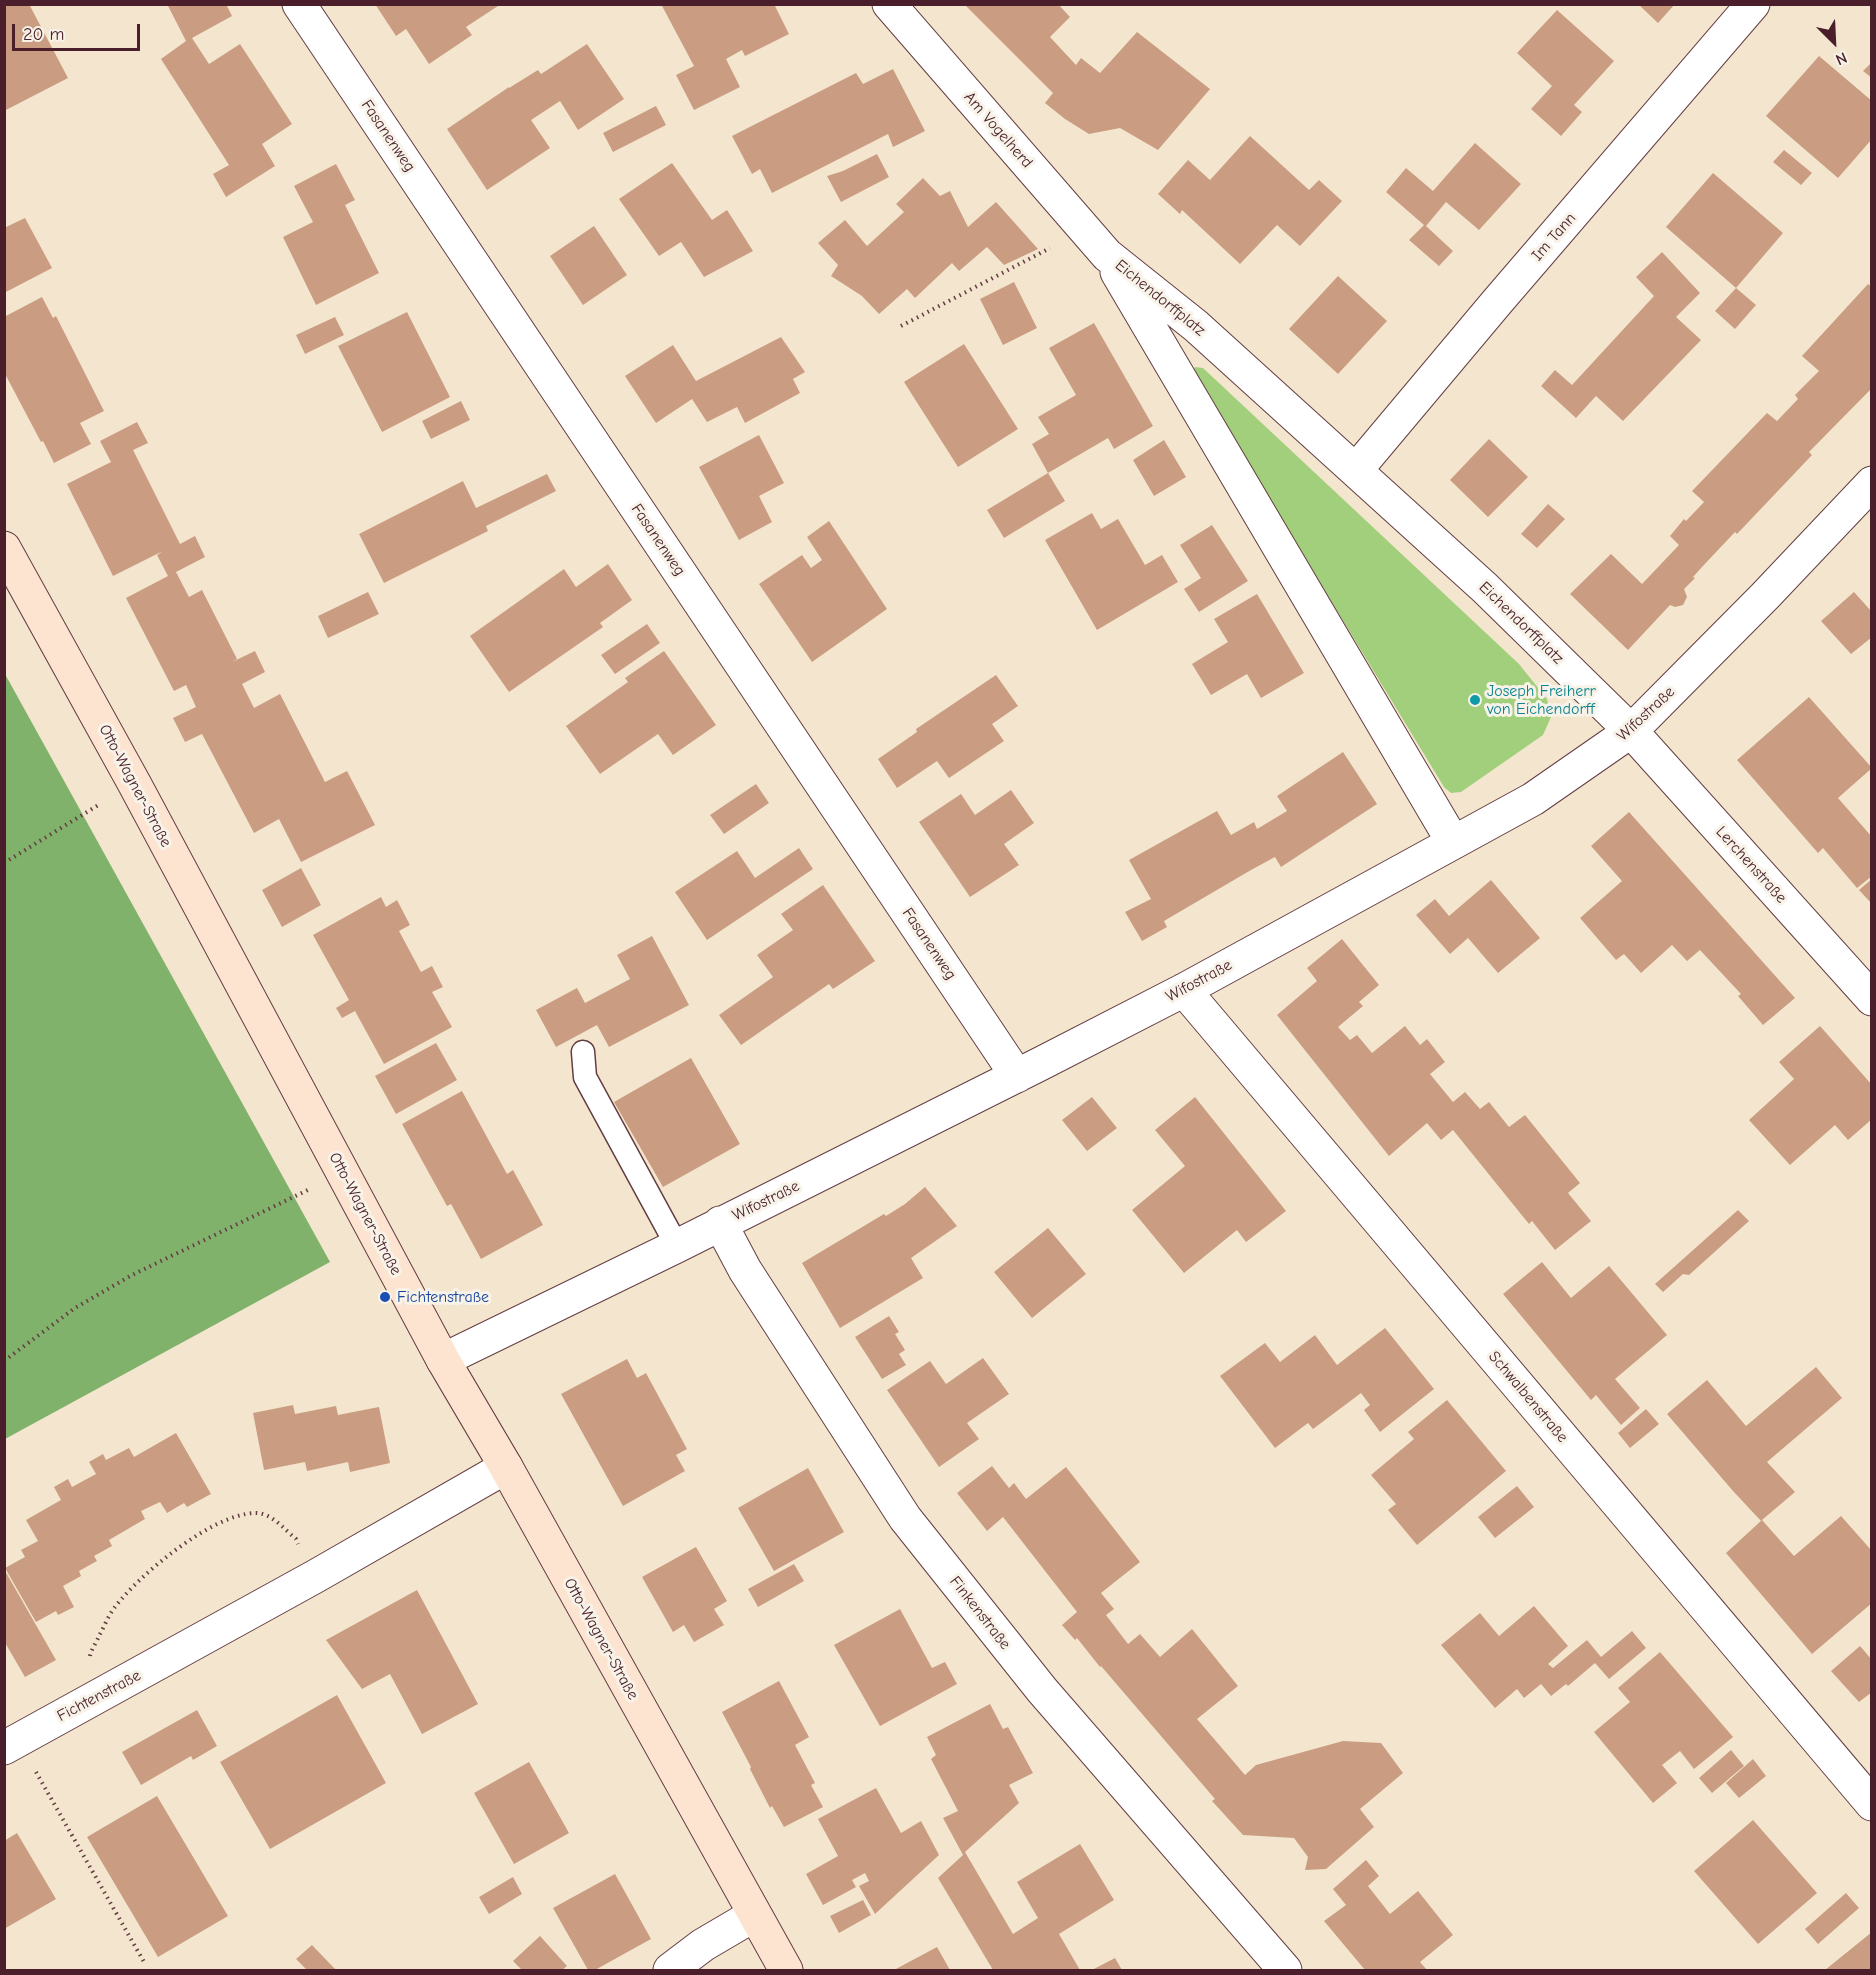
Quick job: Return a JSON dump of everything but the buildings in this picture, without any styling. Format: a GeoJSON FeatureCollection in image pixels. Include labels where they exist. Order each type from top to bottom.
{"type":"FeatureCollection","features":[{"type":"Feature","properties":{"kind":"street","name":"Fasanenweg"},"geometry":{"type":"LineString","coordinates":[[300,4],[1017,1076]]}},
{"type":"Feature","properties":{"kind":"street","name":"Am Vogelherd"},"geometry":{"type":"LineString","coordinates":[[889,4],[1107,255]]}},
{"type":"Feature","properties":{"kind":"street","name":"Im Tann"},"geometry":{"type":"LineString","coordinates":[[1356,470],[1753,4]]}},
{"type":"Feature","properties":{"kind":"street","name":"Eichendorffplatz"},"geometry":{"type":"LineString","coordinates":[[1107,255],[1196,326],[1356,470],[1485,588],[1631,731]]}},
{"type":"Feature","properties":{"kind":"street","name":"Eichendorffplatz"},"geometry":{"type":"LineString","coordinates":[[1107,255],[1453,842]]}},
{"type":"Feature","properties":{"kind":"street","name":"Wifostraße"},"geometry":{"type":"LineString","coordinates":[[444,1360],[1017,1076],[1184,990],[1533,799],[1631,731],[1870,489]]}},
{"type":"Feature","properties":{"kind":"street","name":"Otto-Wagner-Straße"},"geometry":{"type":"LineString","coordinates":[[4,548],[134,783],[444,1360],[506,1467],[786,1971]]}},
{"type":"Feature","properties":{"kind":"street","name":"Lerchenstraße"},"geometry":{"type":"LineString","coordinates":[[1631,731],[1872,999]]}},
{"type":"Feature","properties":{"kind":"street","name":"Schwalbenstraße"},"geometry":{"type":"LineString","coordinates":[[1184,990],[1872,1804]]}},
{"type":"Feature","properties":{"kind":"street","name":"Finkenstraße"},"geometry":{"type":"LineString","coordinates":[[720,1223],[745,1270],[905,1518],[1042,1690],[1285,1971]]}},
{"type":"Feature","properties":{"kind":"street","name":"Fichtenstraße"},"geometry":{"type":"LineString","coordinates":[[11,1744],[316,1576],[506,1467]]}},
{"type":"Feature","properties":{"kind":"street"},"geometry":{"type":"LineString","coordinates":[[670,1971],[704,1945],[754,1915]]}},
{"type":"Feature","properties":{"kind":"lane"},"geometry":{"type":"LineString","coordinates":[[583,1052],[585,1077],[677,1246]]}},
{"type":"Feature","properties":{"kind":"path"},"geometry":{"type":"LineString","coordinates":[[901,326],[1085,229]]}},
{"type":"Feature","properties":{"kind":"path"},"geometry":{"type":"LineString","coordinates":[[4,863],[134,783]]}},
{"type":"Feature","properties":{"kind":"path"},"geometry":{"type":"LineString","coordinates":[[4,1361],[75,1308],[132,1275],[343,1173]]}},
{"type":"Feature","properties":{"kind":"path"},"geometry":{"type":"LineString","coordinates":[[106,1693],[89,1655],[114,1608],[143,1576],[177,1549],[213,1527],[232,1517],[256,1512],[271,1517],[296,1539],[316,1576]]}},
{"type":"Feature","properties":{"kind":"path"},"geometry":{"type":"LineString","coordinates":[[11,1744],[144,1962]]}},
{"type":"Feature","properties":{"kind":"green space"},"geometry":{"type":"Polygon","coordinates":[[[1195,367],[1203,368],[1519,664],[1547,699],[1551,717],[1543,735],[1461,792],[1451,793],[1444,787],[1192,372],[1195,367]]]}},
{"type":"Feature","properties":{"kind":"green space"},"geometry":{"type":"Polygon","coordinates":[[[5,674],[330,1262],[4,1439],[5,674]]]}},
{"type":"Feature","properties":{"kind":"place","name":"Joseph Freiherr von Eichendorff"},"geometry":{"type":"Point","coordinates":[1475,700]}},
{"type":"Feature","properties":{"kind":"place","name":"Fichtenstraße"},"geometry":{"type":"Point","coordinates":[385,1297]}}]}
